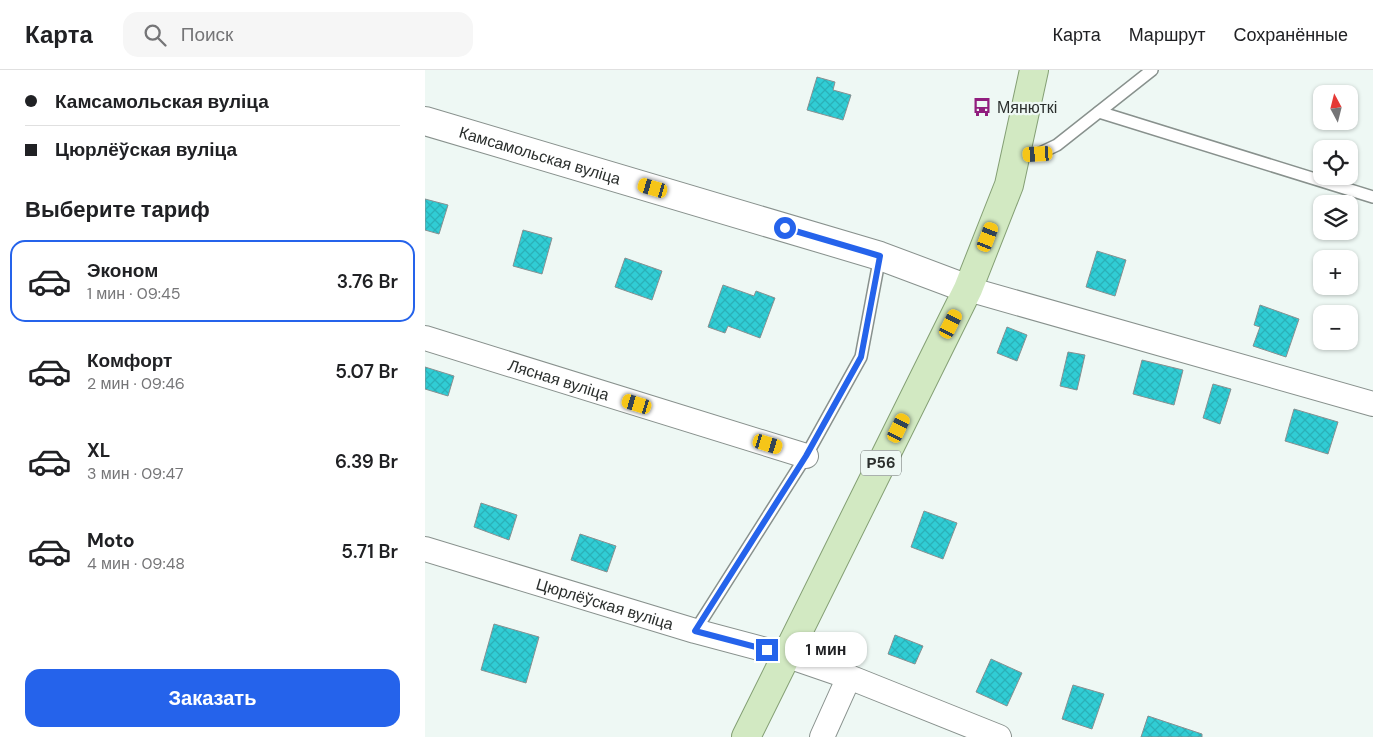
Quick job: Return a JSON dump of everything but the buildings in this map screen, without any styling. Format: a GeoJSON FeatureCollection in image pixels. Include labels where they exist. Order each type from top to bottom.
{"type":"FeatureCollection","features":[{"type":"Feature","properties":{"kind":"main road","name":"Р56"},"geometry":{"type":"LineString","coordinates":[[745,737],[968,289],[1009,185],[1034,70]]}},
{"type":"Feature","properties":{"kind":"street","name":"Камсамольская вуліца"},"geometry":{"type":"LineString","coordinates":[[425,121],[880,256],[968,289]]}},
{"type":"Feature","properties":{"kind":"street"},"geometry":{"type":"LineString","coordinates":[[968,289],[1373,404]]}},
{"type":"Feature","properties":{"kind":"street","name":"Лясная вуліца"},"geometry":{"type":"LineString","coordinates":[[425,338],[806,456]]}},
{"type":"Feature","properties":{"kind":"street","name":"Цюрлёўская вуліца"},"geometry":{"type":"LineString","coordinates":[[425,549],[695,631],[785,655],[849,677],[999,737]]}},
{"type":"Feature","properties":{"kind":"street"},"geometry":{"type":"LineString","coordinates":[[823,737],[849,677]]}},
{"type":"Feature","properties":{"kind":"lane"},"geometry":{"type":"LineString","coordinates":[[1015,155],[1038,154],[1057,145],[1153,70]]}},
{"type":"Feature","properties":{"kind":"lane"},"geometry":{"type":"LineString","coordinates":[[1099,112],[1373,196]]}},
{"type":"Feature","properties":{"kind":"lane"},"geometry":{"type":"LineString","coordinates":[[695,631],[806,456],[861,357],[880,256]]}},
{"type":"Feature","properties":{"kind":"place","name":"Мянюткі"},"geometry":{"type":"Point","coordinates":[982,107]}},
{"type":"Feature","properties":{"kind":"route"},"geometry":{"type":"LineString","coordinates":[[767,650],[695,631],[806,456],[861,357],[880,256],[785,228]]}}]}
